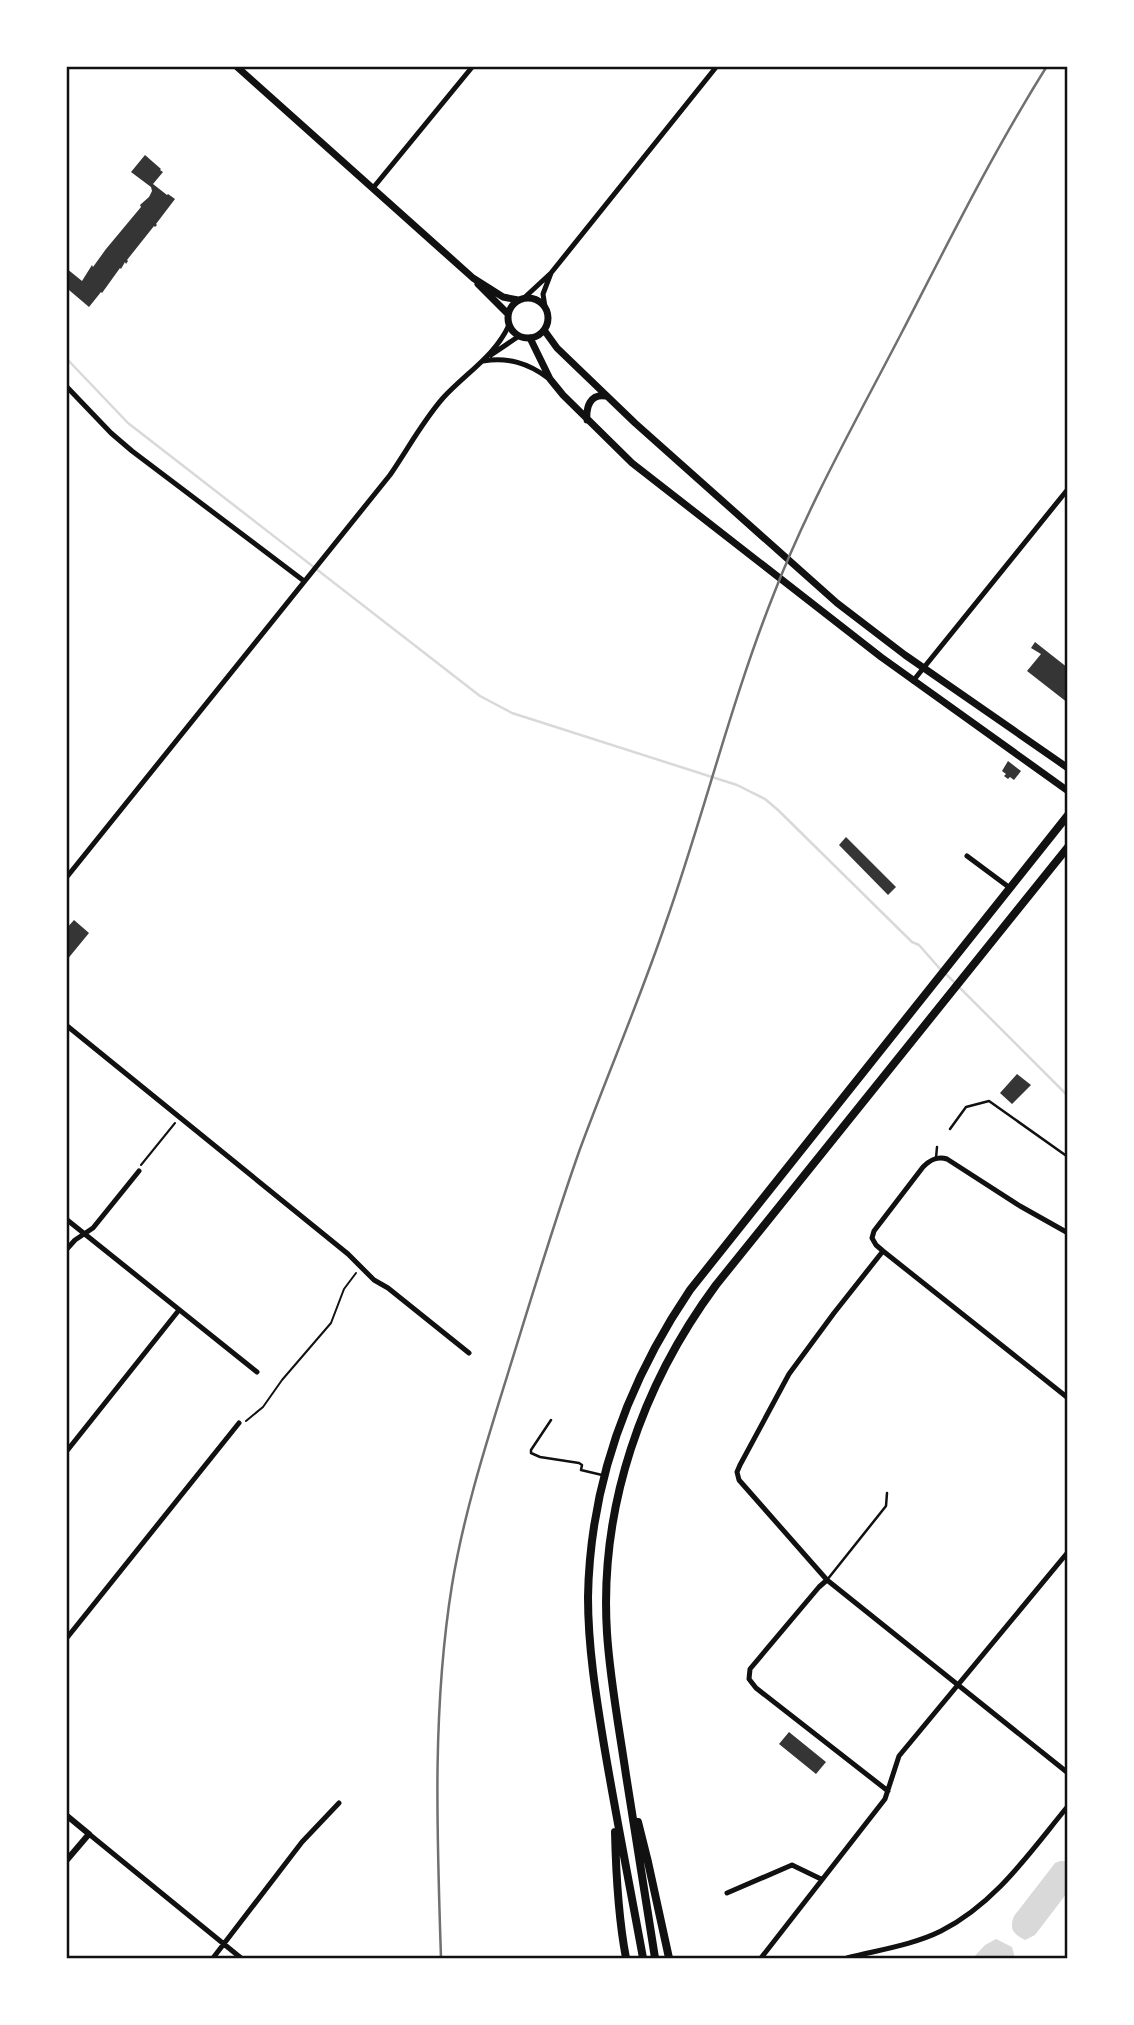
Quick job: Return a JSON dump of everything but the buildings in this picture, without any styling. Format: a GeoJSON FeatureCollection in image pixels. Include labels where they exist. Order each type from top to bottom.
{"type":"FeatureCollection","features":[{"type":"Feature","properties":{"kind":"main road"},"geometry":{"type":"LineString","coordinates":[[236,66],[473,278],[508,314]]}},
{"type":"Feature","properties":{"kind":"main road"},"geometry":{"type":"LineString","coordinates":[[473,278],[503,296],[536,299],[545,307],[548,319],[544,330],[530,338],[519,336],[509,325],[509,309],[521,299]]}},
{"type":"Feature","properties":{"kind":"main road"},"geometry":{"type":"LineString","coordinates":[[544,330],[555,345],[606,396],[837,603],[881,638],[1068,768]]}},
{"type":"Feature","properties":{"kind":"main road"},"geometry":{"type":"LineString","coordinates":[[530,338],[550,379],[617,450],[913,681],[1068,791]]}},
{"type":"Feature","properties":{"kind":"main road"},"geometry":{"type":"LineString","coordinates":[[587,420],[590,401],[598,396],[606,396]]}},
{"type":"Feature","properties":{"kind":"main road"},"geometry":{"type":"LineString","coordinates":[[642,1958],[593,1681],[589,1626],[590,1565],[595,1518],[604,1475],[628,1402],[651,1353],[704,1273],[1068,814]]}},
{"type":"Feature","properties":{"kind":"main road"},"geometry":{"type":"LineString","coordinates":[[655,1958],[609,1657],[606,1613],[610,1537],[628,1457],[641,1418],[662,1370],[698,1311],[1068,847]]}},
{"type":"Feature","properties":{"kind":"main road"},"geometry":{"type":"LineString","coordinates":[[896,1031],[910,1042]]}},
{"type":"Feature","properties":{"kind":"main road"},"geometry":{"type":"LineString","coordinates":[[629,1790],[649,1861],[669,1958]]}},
{"type":"Feature","properties":{"kind":"main road"},"geometry":{"type":"LineString","coordinates":[[615,1811],[620,1930],[626,1958]]}},
{"type":"Feature","properties":{"kind":"street"},"geometry":{"type":"LineString","coordinates":[[373,188],[473,66]]}},
{"type":"Feature","properties":{"kind":"street"},"geometry":{"type":"LineString","coordinates":[[521,299],[551,274],[717,66]]}},
{"type":"Feature","properties":{"kind":"street"},"geometry":{"type":"LineString","coordinates":[[545,307],[543,294],[551,274]]}},
{"type":"Feature","properties":{"kind":"street"},"geometry":{"type":"LineString","coordinates":[[66,878],[390,475],[422,424],[450,392],[488,356],[509,325]]}},
{"type":"Feature","properties":{"kind":"street"},"geometry":{"type":"LineString","coordinates":[[488,356],[519,336]]}},
{"type":"Feature","properties":{"kind":"street"},"geometry":{"type":"LineString","coordinates":[[483,361],[510,360],[535,369],[550,379]]}},
{"type":"Feature","properties":{"kind":"street"},"geometry":{"type":"LineString","coordinates":[[66,386],[132,452],[306,579]]}},
{"type":"Feature","properties":{"kind":"street"},"geometry":{"type":"LineString","coordinates":[[913,681],[1068,489]]}},
{"type":"Feature","properties":{"kind":"street"},"geometry":{"type":"LineString","coordinates":[[967,856],[1010,888]]}},
{"type":"Feature","properties":{"kind":"street"},"geometry":{"type":"LineString","coordinates":[[66,1025],[348,1254],[374,1280],[388,1288],[469,1353]]}},
{"type":"Feature","properties":{"kind":"street"},"geometry":{"type":"LineString","coordinates":[[1068,1233],[947,1159],[936,1158],[923,1167],[874,1231],[873,1241],[1068,1398]]}},
{"type":"Feature","properties":{"kind":"street"},"geometry":{"type":"LineString","coordinates":[[66,1250],[93,1228],[139,1171]]}},
{"type":"Feature","properties":{"kind":"street"},"geometry":{"type":"LineString","coordinates":[[66,1219],[257,1372]]}},
{"type":"Feature","properties":{"kind":"street"},"geometry":{"type":"LineString","coordinates":[[883,1251],[789,1374],[740,1465],[737,1472],[739,1480],[827,1580],[1068,1773]]}},
{"type":"Feature","properties":{"kind":"street"},"geometry":{"type":"LineString","coordinates":[[66,1452],[180,1310]]}},
{"type":"Feature","properties":{"kind":"street"},"geometry":{"type":"LineString","coordinates":[[66,1639],[239,1423]]}},
{"type":"Feature","properties":{"kind":"street"},"geometry":{"type":"LineString","coordinates":[[761,1958],[885,1799],[899,1756],[1068,1552]]}},
{"type":"Feature","properties":{"kind":"street"},"geometry":{"type":"LineString","coordinates":[[827,1580],[750,1669],[749,1679],[756,1688],[888,1791]]}},
{"type":"Feature","properties":{"kind":"street"},"geometry":{"type":"LineString","coordinates":[[212,1958],[302,1842],[339,1803]]}},
{"type":"Feature","properties":{"kind":"street"},"geometry":{"type":"LineString","coordinates":[[847,1958],[940,1931],[977,1909],[1004,1884],[1068,1806]]}},
{"type":"Feature","properties":{"kind":"street"},"geometry":{"type":"LineString","coordinates":[[66,1815],[241,1958]]}},
{"type":"Feature","properties":{"kind":"street"},"geometry":{"type":"LineString","coordinates":[[66,1861],[89,1834]]}},
{"type":"Feature","properties":{"kind":"street"},"geometry":{"type":"LineString","coordinates":[[727,1893],[792,1865],[821,1879]]}},
{"type":"Feature","properties":{"kind":"lane"},"geometry":{"type":"LineString","coordinates":[[950,1129],[966,1107],[989,1101],[1068,1157]]}},
{"type":"Feature","properties":{"kind":"lane"},"geometry":{"type":"LineString","coordinates":[[936,1158],[937,1147]]}},
{"type":"Feature","properties":{"kind":"lane"},"geometry":{"type":"LineString","coordinates":[[551,1420],[531,1453],[579,1463],[582,1465],[581,1470],[604,1475]]}},
{"type":"Feature","properties":{"kind":"lane"},"geometry":{"type":"LineString","coordinates":[[827,1580],[886,1506],[887,1493]]}},
{"type":"Feature","properties":{"kind":"path"},"geometry":{"type":"LineString","coordinates":[[139,1171],[142,1163],[180,1117]]}},
{"type":"Feature","properties":{"kind":"path"},"geometry":{"type":"LineString","coordinates":[[239,1423],[263,1407],[282,1380],[331,1323],[344,1289],[362,1268]]}},
{"type":"Feature","properties":{"kind":"shaded area"},"geometry":{"type":"Polygon","coordinates":[[[1067,1861],[1067,1893],[1035,1935],[1025,1940],[1013,1931],[1014,1916],[1055,1863],[1067,1861]]]}},
{"type":"Feature","properties":{"kind":"shaded area"},"geometry":{"type":"Polygon","coordinates":[[[996,1939],[1012,1947],[1015,1958],[973,1958],[985,1945],[996,1939]]]}},
{"type":"Feature","properties":{"kind":"waterway"},"geometry":{"type":"LineString","coordinates":[[66,358],[128,423],[480,696],[512,713],[737,785],[765,799],[912,942],[919,945],[941,970]]}},
{"type":"Feature","properties":{"kind":"waterway"},"geometry":{"type":"LineString","coordinates":[[946,974],[1068,1096]]}},
{"type":"Feature","properties":{"kind":"railway"},"geometry":{"type":"LineString","coordinates":[[441,1958],[437,1818],[439,1725],[441,1678],[452,1585],[463,1531],[492,1423],[552,1231],[580,1149],[656,951],[744,676],[787,562],[834,462],[954,231],[1047,66]]}}]}
